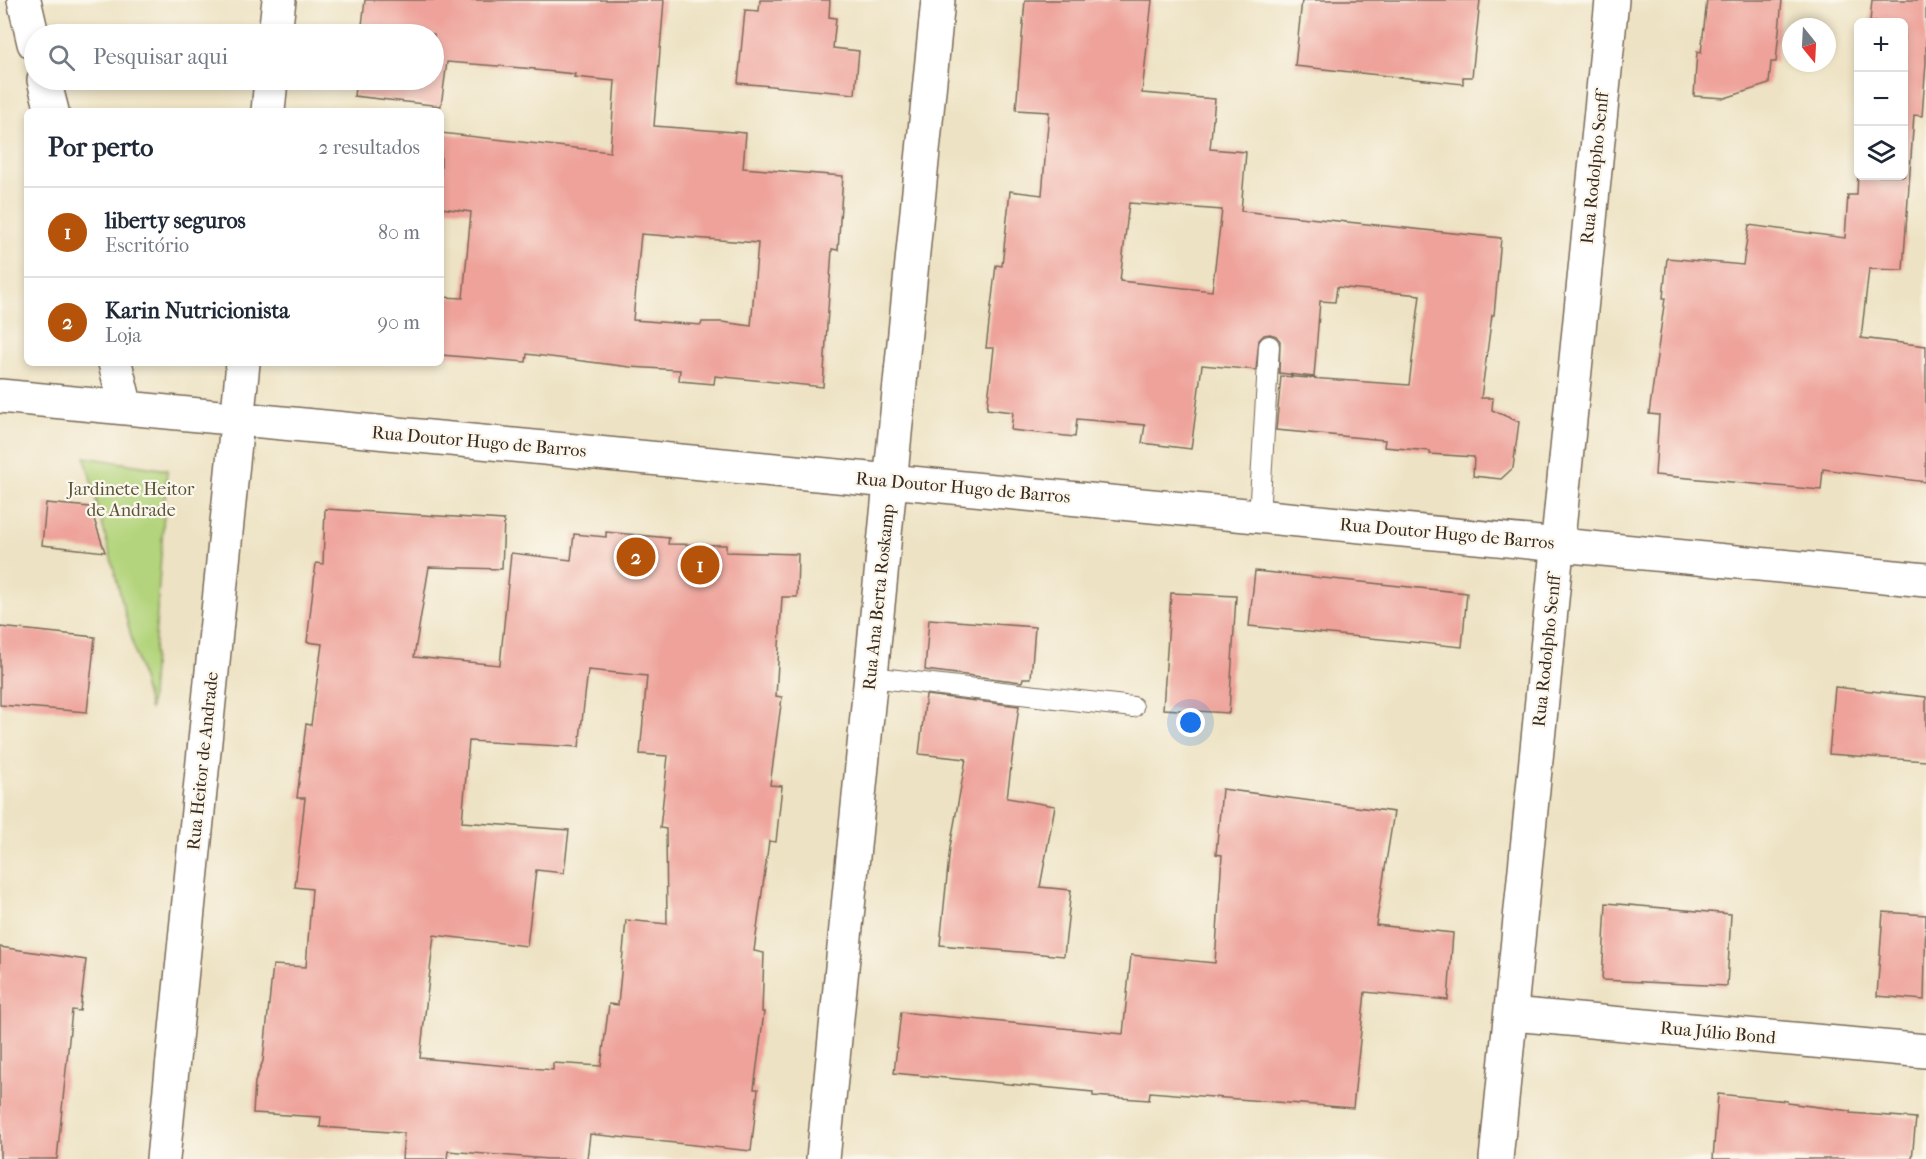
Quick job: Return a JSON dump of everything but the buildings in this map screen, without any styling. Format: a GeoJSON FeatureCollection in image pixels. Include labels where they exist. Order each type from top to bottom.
{"type":"FeatureCollection","features":[{"type":"Feature","properties":{"kind":"street"},"geometry":{"type":"LineString","coordinates":[[24,0],[30,24]]}},
{"type":"Feature","properties":{"kind":"street"},"geometry":{"type":"LineString","coordinates":[[276,24],[279,0]]}},
{"type":"Feature","properties":{"kind":"street","name":"Rua Ana Berta Roskamp"},"geometry":{"type":"LineString","coordinates":[[823,1159],[938,0]]}},
{"type":"Feature","properties":{"kind":"street","name":"Rua Rodolpho Senff"},"geometry":{"type":"LineString","coordinates":[[1497,1159],[1612,0]]}},
{"type":"Feature","properties":{"kind":"street"},"geometry":{"type":"LineString","coordinates":[[47,90],[51,108]]}},
{"type":"Feature","properties":{"kind":"street"},"geometry":{"type":"LineString","coordinates":[[268,108],[270,90]]}},
{"type":"Feature","properties":{"kind":"street"},"geometry":{"type":"LineString","coordinates":[[116,366],[126,408]]}},
{"type":"Feature","properties":{"kind":"street","name":"Rua Heitor de Andrade"},"geometry":{"type":"LineString","coordinates":[[163,1159],[243,366]]}},
{"type":"Feature","properties":{"kind":"street","name":"Rua Doutor Hugo de Barros"},"geometry":{"type":"LineString","coordinates":[[0,396],[1926,580]]}},
{"type":"Feature","properties":{"kind":"street","name":"Rua Júlio Bond"},"geometry":{"type":"LineString","coordinates":[[1511,1014],[1926,1051]]}},
{"type":"Feature","properties":{"kind":"lane"},"geometry":{"type":"LineString","coordinates":[[1259,516],[1269,346]]}},
{"type":"Feature","properties":{"kind":"lane"},"geometry":{"type":"LineString","coordinates":[[871,677],[1133,707]]}},
{"type":"Feature","properties":{"kind":"green space","name":"Jardinete Heitor de Andrade"},"geometry":{"type":"Polygon","coordinates":[[[85,457],[167,470],[150,710],[85,457]]]}},
{"type":"Feature","properties":{"kind":"place","name":"Karin Nutricionista"},"geometry":{"type":"Point","coordinates":[636,557]}},
{"type":"Feature","properties":{"kind":"place","name":"liberty seguros"},"geometry":{"type":"Point","coordinates":[700,565]}}]}
